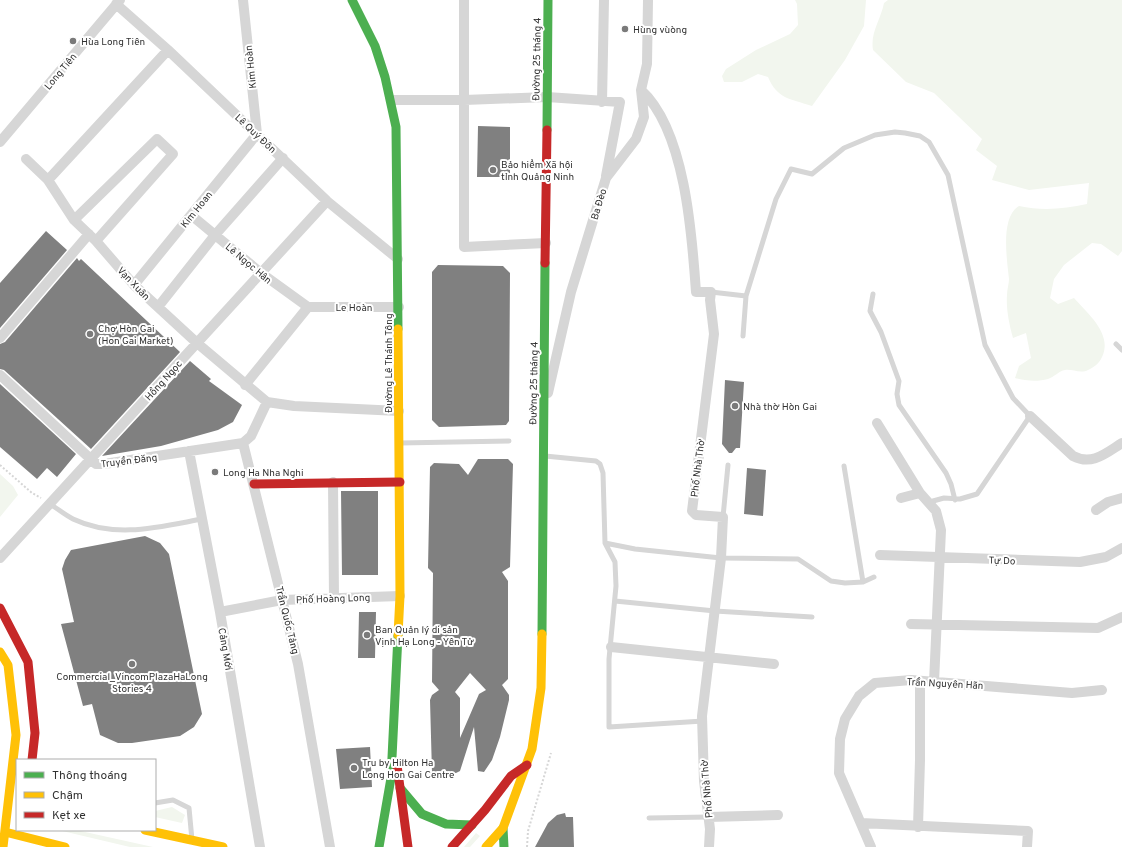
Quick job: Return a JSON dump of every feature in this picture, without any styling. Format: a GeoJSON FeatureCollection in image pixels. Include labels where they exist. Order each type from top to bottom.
{"type":"FeatureCollection","features":[{"type":"Feature","properties":{"kind":"street","name":"Kim Hoàn"},"geometry":{"type":"LineString","coordinates":[[242,0],[257,134]]}},
{"type":"Feature","properties":{"kind":"street","name":"Đường Lê Thánh Tông"},"geometry":{"type":"LineString","coordinates":[[352,0],[374,40],[387,80],[396,127],[399,307],[400,596],[398,664],[392,735],[391,778],[379,847]]}},
{"type":"Feature","properties":{"kind":"street"},"geometry":{"type":"LineString","coordinates":[[464,0],[464,247],[546,243]]}},
{"type":"Feature","properties":{"kind":"street","name":"Đường 25 tháng 4"},"geometry":{"type":"LineString","coordinates":[[486,847],[503,828],[527,764],[532,749],[541,688],[548,0]]}},
{"type":"Feature","properties":{"kind":"street"},"geometry":{"type":"LineString","coordinates":[[602,102],[604,0]]}},
{"type":"Feature","properties":{"kind":"street","name":"Ba Đèo"},"geometry":{"type":"LineString","coordinates":[[544,415],[571,292],[606,178],[636,139],[644,117],[641,90],[647,64],[648,0]]}},
{"type":"Feature","properties":{"kind":"street","name":"Lê Quý Đôn"},"geometry":{"type":"LineString","coordinates":[[118,2],[283,158],[326,201],[398,259]]}},
{"type":"Feature","properties":{"kind":"street","name":"Long Tiên"},"geometry":{"type":"LineString","coordinates":[[0,142],[118,2]]}},
{"type":"Feature","properties":{"kind":"street"},"geometry":{"type":"LineString","coordinates":[[48,180],[168,50]]}},
{"type":"Feature","properties":{"kind":"street"},"geometry":{"type":"LineString","coordinates":[[641,90],[650,99],[666,123],[681,172],[696,292],[711,292]]}},
{"type":"Feature","properties":{"kind":"street"},"geometry":{"type":"LineString","coordinates":[[391,100],[464,100],[547,97],[602,102],[620,102],[606,178]]}},
{"type":"Feature","properties":{"kind":"street","name":"Kim Hoan"},"geometry":{"type":"LineString","coordinates":[[134,285],[257,134]]}},
{"type":"Feature","properties":{"kind":"street"},"geometry":{"type":"LineString","coordinates":[[0,338],[92,237],[173,154],[157,139],[74,220]]}},
{"type":"Feature","properties":{"kind":"street"},"geometry":{"type":"LineString","coordinates":[[158,307],[216,235],[283,158]]}},
{"type":"Feature","properties":{"kind":"street","name":"Vạn Xuân"},"geometry":{"type":"LineString","coordinates":[[26,159],[48,180],[74,220],[92,237],[134,285],[197,343],[267,402],[294,406],[399,411]]}},
{"type":"Feature","properties":{"kind":"street","name":"Hồng Ngọc"},"geometry":{"type":"LineString","coordinates":[[0,558],[326,201]]}},
{"type":"Feature","properties":{"kind":"street","name":"Lê Ngọc Hân"},"geometry":{"type":"LineString","coordinates":[[191,215],[261,273],[308,307]]}},
{"type":"Feature","properties":{"kind":"street","name":"Phố Nhà Thờ"},"geometry":{"type":"LineString","coordinates":[[709,847],[710,829],[704,780],[703,721],[721,558],[723,517],[696,515],[692,511],[714,334],[710,300],[711,292]]}},
{"type":"Feature","properties":{"kind":"street"},"geometry":{"type":"LineString","coordinates":[[245,385],[308,307]]}},
{"type":"Feature","properties":{"kind":"street","name":"Le Hoàn"},"geometry":{"type":"LineString","coordinates":[[308,307],[399,307]]}},
{"type":"Feature","properties":{"kind":"street","name":"Truyền Đăng"},"geometry":{"type":"LineString","coordinates":[[0,375],[96,464],[243,443]]}},
{"type":"Feature","properties":{"kind":"street"},"geometry":{"type":"LineString","coordinates":[[243,443],[251,436],[267,402]]}},
{"type":"Feature","properties":{"kind":"street"},"geometry":{"type":"LineString","coordinates":[[1030,416],[1073,456],[1080,460],[1086,461],[1098,458],[1122,442]]}},
{"type":"Feature","properties":{"kind":"street"},"geometry":{"type":"LineString","coordinates":[[877,423],[920,493],[936,511],[941,530],[938,558],[938,625],[934,682]]}},
{"type":"Feature","properties":{"kind":"street","name":"Trần Quốc Tảng"},"geometry":{"type":"LineString","coordinates":[[243,443],[298,664],[330,847]]}},
{"type":"Feature","properties":{"kind":"street","name":"Cảng Mới"},"geometry":{"type":"LineString","coordinates":[[189,451],[220,612],[260,847]]}},
{"type":"Feature","properties":{"kind":"street"},"geometry":{"type":"LineString","coordinates":[[333,482],[334,598]]}},
{"type":"Feature","properties":{"kind":"street"},"geometry":{"type":"LineString","coordinates":[[254,484],[400,482]]}},
{"type":"Feature","properties":{"kind":"street"},"geometry":{"type":"LineString","coordinates":[[901,498],[920,493]]}},
{"type":"Feature","properties":{"kind":"street"},"geometry":{"type":"LineString","coordinates":[[1096,510],[1108,502],[1122,498]]}},
{"type":"Feature","properties":{"kind":"street","name":"Tự Do"},"geometry":{"type":"LineString","coordinates":[[880,555],[1080,562],[1106,557],[1122,548]]}},
{"type":"Feature","properties":{"kind":"street","name":"Phố Hoàng Long"},"geometry":{"type":"LineString","coordinates":[[220,612],[282,600],[400,596]]}},
{"type":"Feature","properties":{"kind":"street"},"geometry":{"type":"LineString","coordinates":[[0,608],[28,662],[35,733],[32,759]]}},
{"type":"Feature","properties":{"kind":"street"},"geometry":{"type":"LineString","coordinates":[[911,624],[1098,628],[1122,617]]}},
{"type":"Feature","properties":{"kind":"street"},"geometry":{"type":"LineString","coordinates":[[611,647],[774,664]]}},
{"type":"Feature","properties":{"kind":"street"},"geometry":{"type":"LineString","coordinates":[[0,652],[8,665],[16,735],[13,796],[3,847]]}},
{"type":"Feature","properties":{"kind":"street"},"geometry":{"type":"LineString","coordinates":[[918,827],[920,681]]}},
{"type":"Feature","properties":{"kind":"street","name":"Trần Nguyên Hãn"},"geometry":{"type":"LineString","coordinates":[[871,847],[839,773],[840,738],[845,719],[859,696],[876,683],[920,681],[1072,693],[1102,690]]}},
{"type":"Feature","properties":{"kind":"street","name":"Đường Lê Thánh Tông"},"geometry":{"type":"LineString","coordinates":[[392,735],[408,847]]}},
{"type":"Feature","properties":{"kind":"street"},"geometry":{"type":"LineString","coordinates":[[452,847],[472,825],[511,776],[527,764]]}},
{"type":"Feature","properties":{"kind":"street"},"geometry":{"type":"LineString","coordinates":[[400,788],[422,814],[446,824],[472,825]]}},
{"type":"Feature","properties":{"kind":"street"},"geometry":{"type":"LineString","coordinates":[[708,817],[778,815]]}},
{"type":"Feature","properties":{"kind":"street"},"geometry":{"type":"LineString","coordinates":[[861,823],[918,827],[1028,831],[1027,847]]}},
{"type":"Feature","properties":{"kind":"street"},"geometry":{"type":"LineString","coordinates":[[503,828],[504,847]]}},
{"type":"Feature","properties":{"kind":"street"},"geometry":{"type":"LineString","coordinates":[[149,831],[224,847]]}},
{"type":"Feature","properties":{"kind":"street"},"geometry":{"type":"LineString","coordinates":[[5,832],[24,833],[65,847]]}},
{"type":"Feature","properties":{"kind":"street"},"geometry":{"type":"LineString","coordinates":[[22,847],[24,833]]}},
{"type":"Feature","properties":{"kind":"lane"},"geometry":{"type":"LineString","coordinates":[[743,336],[746,296],[776,199],[791,169],[812,174],[844,148],[875,135],[894,132],[920,136],[929,142],[948,175],[985,345],[1013,398],[1030,416],[977,494],[968,498],[955,500],[944,498],[930,504]]}},
{"type":"Feature","properties":{"kind":"lane"},"geometry":{"type":"LineString","coordinates":[[711,292],[746,296]]}},
{"type":"Feature","properties":{"kind":"lane"},"geometry":{"type":"LineString","coordinates":[[873,294],[870,311],[882,332],[899,381],[897,394],[899,405],[946,473],[951,484],[955,500]]}},
{"type":"Feature","properties":{"kind":"lane"},"geometry":{"type":"LineString","coordinates":[[1116,344],[1122,350]]}},
{"type":"Feature","properties":{"kind":"lane"},"geometry":{"type":"LineString","coordinates":[[399,443],[509,440]]}},
{"type":"Feature","properties":{"kind":"lane"},"geometry":{"type":"LineString","coordinates":[[543,456],[596,461],[600,464],[604,473],[605,543],[615,562],[615,601],[611,647],[609,727],[703,721]]}},
{"type":"Feature","properties":{"kind":"lane"},"geometry":{"type":"LineString","coordinates":[[723,517],[728,465]]}},
{"type":"Feature","properties":{"kind":"lane"},"geometry":{"type":"LineString","coordinates":[[844,466],[863,582]]}},
{"type":"Feature","properties":{"kind":"lane"},"geometry":{"type":"LineString","coordinates":[[50,504],[73,519],[118,530],[132,531],[148,529],[202,519]]}},
{"type":"Feature","properties":{"kind":"lane"},"geometry":{"type":"LineString","coordinates":[[605,543],[635,549],[721,558],[798,559],[831,581],[845,583],[863,582],[874,577]]}},
{"type":"Feature","properties":{"kind":"lane"},"geometry":{"type":"LineString","coordinates":[[615,601],[715,611],[812,617]]}},
{"type":"Feature","properties":{"kind":"lane"},"geometry":{"type":"LineString","coordinates":[[156,803],[172,800],[189,808],[192,841]]}},
{"type":"Feature","properties":{"kind":"lane"},"geometry":{"type":"LineString","coordinates":[[650,818],[708,817]]}},
{"type":"Feature","properties":{"kind":"path"},"geometry":{"type":"LineString","coordinates":[[0,465],[32,493],[50,504]]}},
{"type":"Feature","properties":{"kind":"path"},"geometry":{"type":"LineString","coordinates":[[527,847],[528,831],[551,753]]}},
{"type":"Feature","properties":{"kind":"shaded area"},"geometry":{"type":"Polygon","coordinates":[[[795,0],[866,0],[864,26],[845,60],[812,106],[791,100],[780,94],[768,77],[758,74],[742,82],[724,82],[722,76],[726,69],[756,50],[790,34],[798,25],[797,4],[795,0]]]}},
{"type":"Feature","properties":{"kind":"shaded area"},"geometry":{"type":"Polygon","coordinates":[[[888,0],[1122,0],[1122,251],[1118,256],[1101,244],[1092,243],[1064,265],[1054,279],[1050,298],[1058,304],[1074,298],[1102,332],[1105,349],[1101,359],[1091,369],[1086,371],[1065,370],[1050,378],[1040,381],[1015,378],[1019,366],[1031,358],[1026,333],[1013,338],[1010,327],[1007,305],[1009,279],[1006,250],[1009,219],[1019,206],[1053,209],[1087,204],[1089,183],[1029,190],[992,180],[997,166],[976,150],[982,139],[934,93],[906,82],[873,50],[872,44],[874,32],[884,3],[888,0]]]}},
{"type":"Feature","properties":{"kind":"shaded area"},"geometry":{"type":"Polygon","coordinates":[[[0,474],[13,486],[18,495],[0,517],[0,474]]]}},
{"type":"Feature","properties":{"kind":"shaded area"},"geometry":{"type":"Polygon","coordinates":[[[172,807],[185,815],[182,823],[156,817],[156,811],[172,807]]]}},
{"type":"Feature","properties":{"kind":"shaded area"},"geometry":{"type":"Polygon","coordinates":[[[62,831],[81,831],[153,847],[130,847],[62,831]]]}},
{"type":"Feature","properties":{"kind":"shaded area"},"geometry":{"type":"Polygon","coordinates":[[[476,833],[480,836],[470,847],[464,847],[476,833]]]}},
{"type":"Feature","properties":{"kind":"building"},"geometry":{"type":"Polygon","coordinates":[[[478,126],[510,127],[510,177],[477,177],[478,126]]]}},
{"type":"Feature","properties":{"kind":"building"},"geometry":{"type":"Polygon","coordinates":[[[46,231],[67,250],[0,328],[0,283],[46,231]]]}},
{"type":"Feature","properties":{"kind":"building"},"geometry":{"type":"Polygon","coordinates":[[[77,258],[79,261],[81,259],[180,352],[91,449],[4,370],[0,369],[0,344],[5,342],[77,258]]]}},
{"type":"Feature","properties":{"kind":"building"},"geometry":{"type":"Polygon","coordinates":[[[438,265],[503,266],[510,273],[509,421],[506,425],[439,427],[432,420],[432,272],[438,265]]]}},
{"type":"Feature","properties":{"kind":"building"},"geometry":{"type":"Polygon","coordinates":[[[190,361],[211,379],[209,381],[242,405],[233,422],[218,430],[161,446],[102,456],[190,361]]]}},
{"type":"Feature","properties":{"kind":"building"},"geometry":{"type":"Polygon","coordinates":[[[725,380],[744,382],[740,448],[736,448],[732,453],[729,453],[722,444],[725,380]]]}},
{"type":"Feature","properties":{"kind":"building"},"geometry":{"type":"Polygon","coordinates":[[[0,384],[76,454],[57,477],[47,468],[37,479],[0,447],[0,384]]]}},
{"type":"Feature","properties":{"kind":"building"},"geometry":{"type":"Polygon","coordinates":[[[478,459],[508,459],[513,464],[510,567],[502,572],[508,581],[508,679],[502,685],[509,695],[509,700],[500,737],[492,760],[484,772],[478,771],[474,727],[460,771],[456,773],[432,773],[430,700],[432,695],[439,690],[432,682],[433,573],[428,568],[430,467],[434,463],[459,464],[468,475],[478,459]],[[470,673],[455,692],[460,698],[460,738],[479,694],[486,690],[470,673]]]}},
{"type":"Feature","properties":{"kind":"building"},"geometry":{"type":"Polygon","coordinates":[[[747,468],[766,470],[763,516],[744,514],[747,468]]]}},
{"type":"Feature","properties":{"kind":"building"},"geometry":{"type":"Polygon","coordinates":[[[341,491],[378,491],[378,575],[342,575],[341,491]]]}},
{"type":"Feature","properties":{"kind":"building","name":"Commercial_VincomPlazaHaLong Stories 4"},"geometry":{"type":"Polygon","coordinates":[[[145,536],[160,543],[169,554],[202,714],[194,727],[180,736],[132,743],[118,743],[100,735],[92,704],[83,706],[61,624],[74,622],[62,569],[71,550],[145,536]]]}},
{"type":"Feature","properties":{"kind":"building","name":"Ban Quản lý di sản Vịnh Hạ Long - Yên Tử"},"geometry":{"type":"Polygon","coordinates":[[[359,612],[376,612],[375,658],[358,658],[359,612]]]}},
{"type":"Feature","properties":{"kind":"building","name":"Tru by Hilton Ha Long Hon Gai Centre"},"geometry":{"type":"Polygon","coordinates":[[[370,747],[372,787],[340,789],[336,749],[370,747]]]}},
{"type":"Feature","properties":{"kind":"building"},"geometry":{"type":"Polygon","coordinates":[[[565,813],[566,817],[573,817],[574,847],[535,847],[548,823],[557,815],[565,813]]]}},
{"type":"Feature","properties":{"kind":"traffic: fast"},"geometry":{"type":"LineString","coordinates":[[352,0],[375,46],[385,77],[396,127],[398,329]]}},
{"type":"Feature","properties":{"kind":"traffic: fast"},"geometry":{"type":"LineString","coordinates":[[547,130],[548,0]]}},
{"type":"Feature","properties":{"kind":"traffic: fast"},"geometry":{"type":"LineString","coordinates":[[542,634],[545,263]]}},
{"type":"Feature","properties":{"kind":"traffic: fast"},"geometry":{"type":"LineString","coordinates":[[379,847],[391,778],[398,635]]}},
{"type":"Feature","properties":{"kind":"traffic: fast"},"geometry":{"type":"LineString","coordinates":[[400,788],[422,814],[446,824],[472,825]]}},
{"type":"Feature","properties":{"kind":"traffic: fast"},"geometry":{"type":"LineString","coordinates":[[503,828],[504,847]]}},
{"type":"Feature","properties":{"kind":"traffic: slow"},"geometry":{"type":"LineString","coordinates":[[398,329],[400,596],[398,635]]}},
{"type":"Feature","properties":{"kind":"traffic: slow"},"geometry":{"type":"LineString","coordinates":[[486,847],[503,828],[532,749],[541,688],[542,634]]}},
{"type":"Feature","properties":{"kind":"traffic: slow"},"geometry":{"type":"LineString","coordinates":[[0,652],[8,665],[16,735],[3,847]]}},
{"type":"Feature","properties":{"kind":"traffic: slow"},"geometry":{"type":"LineString","coordinates":[[150,831],[223,847]]}},
{"type":"Feature","properties":{"kind":"traffic: slow"},"geometry":{"type":"LineString","coordinates":[[5,832],[65,847]]}},
{"type":"Feature","properties":{"kind":"traffic: jam"},"geometry":{"type":"LineString","coordinates":[[545,263],[547,130]]}},
{"type":"Feature","properties":{"kind":"traffic: jam"},"geometry":{"type":"LineString","coordinates":[[254,484],[400,482]]}},
{"type":"Feature","properties":{"kind":"traffic: jam"},"geometry":{"type":"LineString","coordinates":[[0,608],[28,662],[35,733],[32,759]]}},
{"type":"Feature","properties":{"kind":"traffic: jam"},"geometry":{"type":"LineString","coordinates":[[397,765],[408,847]]}},
{"type":"Feature","properties":{"kind":"traffic: jam"},"geometry":{"type":"LineString","coordinates":[[452,847],[485,810],[511,776],[527,765]]}},
{"type":"Feature","properties":{"kind":"place","name":"Hùng vùòng"},"geometry":{"type":"Point","coordinates":[625,29]}},
{"type":"Feature","properties":{"kind":"place","name":"Hùa Long Tiên"},"geometry":{"type":"Point","coordinates":[73,41]}},
{"type":"Feature","properties":{"kind":"place","name":"Bảo hiểm Xã hội tỉnh Quảng Ninh"},"geometry":{"type":"Point","coordinates":[493,170]}},
{"type":"Feature","properties":{"kind":"place","name":"Chợ Hòn Gai (Hon Gai Market)"},"geometry":{"type":"Point","coordinates":[90,334]}},
{"type":"Feature","properties":{"kind":"place","name":"Nhà thờ Hòn Gai"},"geometry":{"type":"Point","coordinates":[735,406]}},
{"type":"Feature","properties":{"kind":"place","name":"Long Ha Nha Nghi"},"geometry":{"type":"Point","coordinates":[215,472]}},
{"type":"Feature","properties":{"kind":"place","name":"Ban Quản lý di sản Vịnh Hạ Long - Yên Tử"},"geometry":{"type":"Point","coordinates":[367,635]}},
{"type":"Feature","properties":{"kind":"place","name":"Commercial_VincomPlazaHaLong Stories 4"},"geometry":{"type":"Point","coordinates":[132,664]}},
{"type":"Feature","properties":{"kind":"place","name":"Tru by Hilton Ha Long Hon Gai Centre"},"geometry":{"type":"Point","coordinates":[354,768]}}]}
